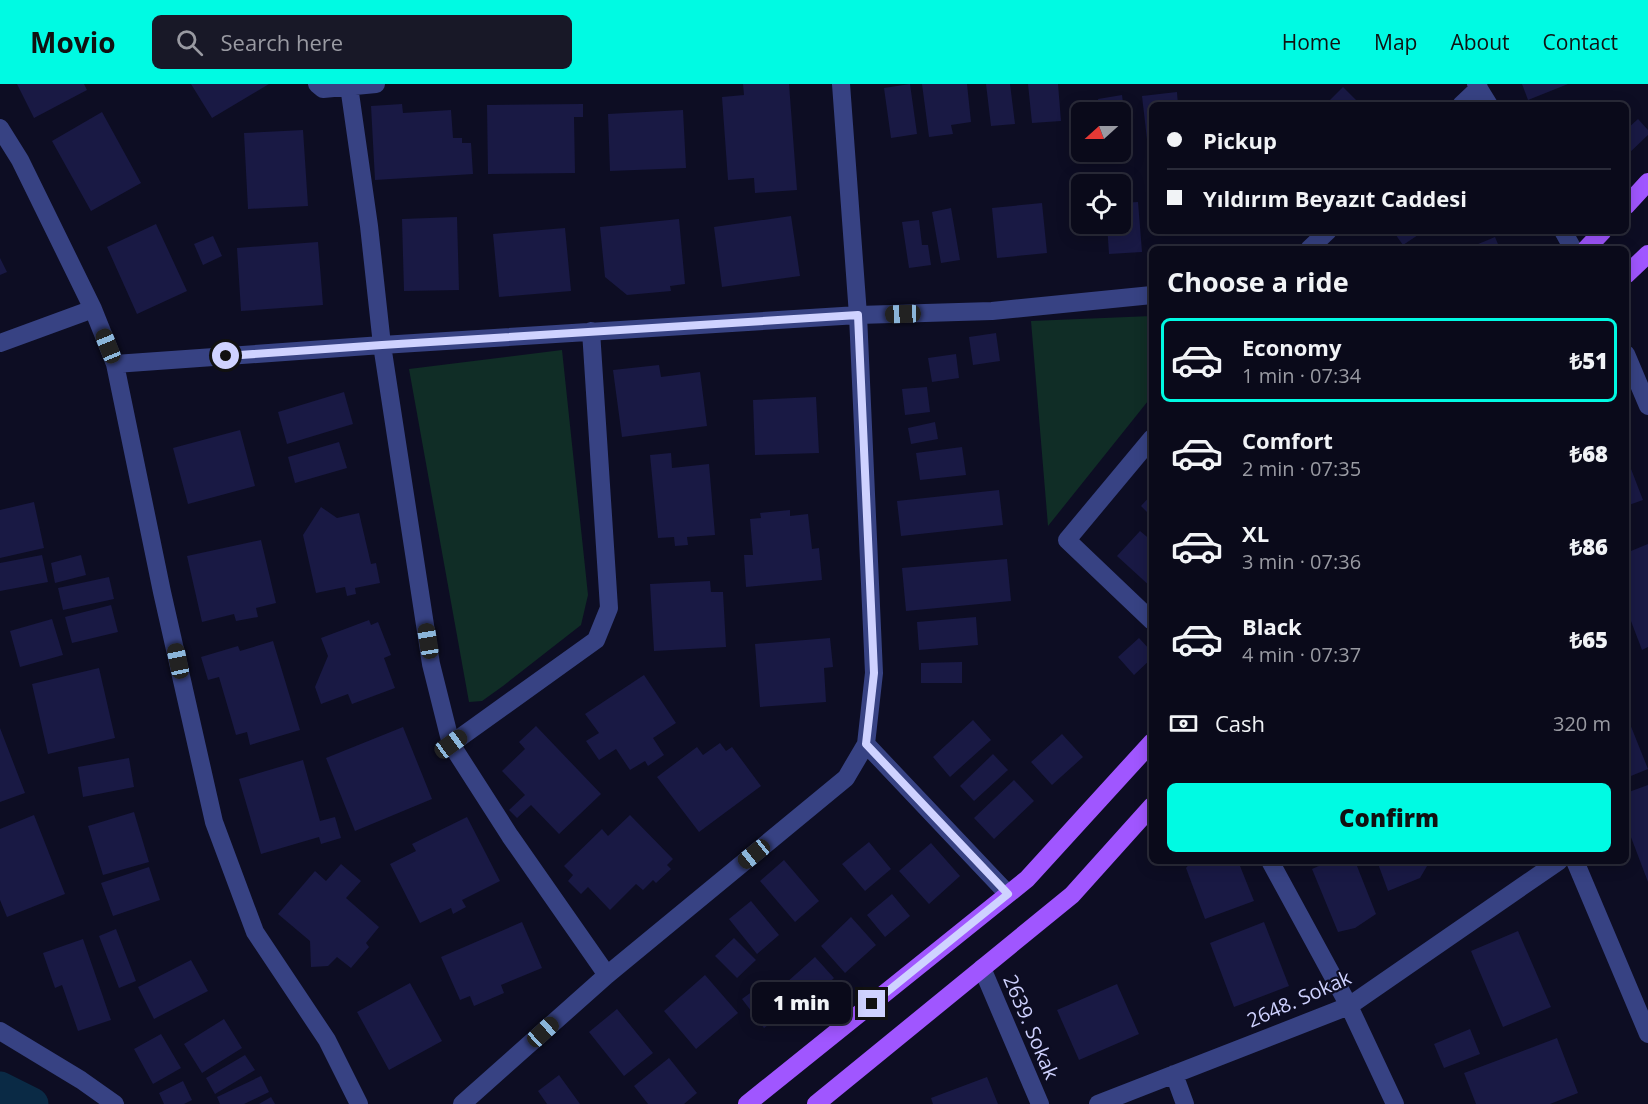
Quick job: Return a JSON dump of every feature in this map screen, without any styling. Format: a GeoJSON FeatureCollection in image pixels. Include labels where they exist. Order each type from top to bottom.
{"type":"FeatureCollection","features":[{"type":"Feature","properties":{"kind":"main road"},"geometry":{"type":"LineString","coordinates":[[1629,203],[1648,182]]}},
{"type":"Feature","properties":{"kind":"main road"},"geometry":{"type":"LineString","coordinates":[[1589,246],[1600,234]]}},
{"type":"Feature","properties":{"kind":"main road"},"geometry":{"type":"LineString","coordinates":[[1629,272],[1648,254]]}},
{"type":"Feature","properties":{"kind":"main road"},"geometry":{"type":"LineString","coordinates":[[747,1104],[1027,879],[1149,745]]}},
{"type":"Feature","properties":{"kind":"main road"},"geometry":{"type":"LineString","coordinates":[[816,1104],[1072,895],[1149,809]]}},
{"type":"Feature","properties":{"kind":"street"},"geometry":{"type":"LineString","coordinates":[[317,84],[323,89],[376,84]]}},
{"type":"Feature","properties":{"kind":"street"},"geometry":{"type":"LineString","coordinates":[[462,1104],[607,975],[846,778],[866,744],[874,673],[858,315],[841,84]]}},
{"type":"Feature","properties":{"kind":"street"},"geometry":{"type":"LineString","coordinates":[[349,86],[369,226],[382,345],[431,664],[451,744],[510,836],[607,975]]}},
{"type":"Feature","properties":{"kind":"street"},"geometry":{"type":"LineString","coordinates":[[1464,102],[1478,86],[1487,102]]}},
{"type":"Feature","properties":{"kind":"street"},"geometry":{"type":"LineString","coordinates":[[0,128],[20,160],[93,309],[115,364],[162,592],[214,822],[255,932],[327,1040],[360,1104]]}},
{"type":"Feature","properties":{"kind":"street"},"geometry":{"type":"LineString","coordinates":[[1312,246],[1325,234]]}},
{"type":"Feature","properties":{"kind":"street"},"geometry":{"type":"LineString","coordinates":[[115,364],[591,331],[858,315],[992,311],[1149,295]]}},
{"type":"Feature","properties":{"kind":"street"},"geometry":{"type":"LineString","coordinates":[[0,343],[93,309]]}},
{"type":"Feature","properties":{"kind":"street"},"geometry":{"type":"LineString","coordinates":[[451,744],[596,640],[609,608],[591,331]]}},
{"type":"Feature","properties":{"kind":"street"},"geometry":{"type":"LineString","coordinates":[[1629,361],[1648,406]]}},
{"type":"Feature","properties":{"kind":"street"},"geometry":{"type":"LineString","coordinates":[[1149,442],[1067,540],[1149,618]]}},
{"type":"Feature","properties":{"kind":"street"},"geometry":{"type":"LineString","coordinates":[[866,744],[1008,894]]}},
{"type":"Feature","properties":{"kind":"street"},"geometry":{"type":"LineString","coordinates":[[1272,864],[1349,1006],[1395,1104]]}},
{"type":"Feature","properties":{"kind":"street","name":"2648. Sokak"},"geometry":{"type":"LineString","coordinates":[[1098,1104],[1349,1006],[1555,864]]}},
{"type":"Feature","properties":{"kind":"street"},"geometry":{"type":"LineString","coordinates":[[1576,864],[1648,1034]]}},
{"type":"Feature","properties":{"kind":"street","name":"2639. Sokak"},"geometry":{"type":"LineString","coordinates":[[982,968],[1040,1104]]}},
{"type":"Feature","properties":{"kind":"street"},"geometry":{"type":"LineString","coordinates":[[0,1031],[81,1080],[115,1104]]}},
{"type":"Feature","properties":{"kind":"street"},"geometry":{"type":"LineString","coordinates":[[1174,1074],[1185,1104]]}},
{"type":"Feature","properties":{"kind":"green space"},"geometry":{"type":"Polygon","coordinates":[[[1149,316],[1149,400],[1048,526],[1031,321],[1149,316]]]}},
{"type":"Feature","properties":{"kind":"green space"},"geometry":{"type":"Polygon","coordinates":[[[562,350],[588,595],[581,625],[482,701],[469,702],[409,369],[562,350]]]}},
{"type":"Feature","properties":{"kind":"building"},"geometry":{"type":"Polygon","coordinates":[[[17,84],[84,84],[87,90],[34,118],[17,84]]]}},
{"type":"Feature","properties":{"kind":"building"},"geometry":{"type":"Polygon","coordinates":[[[191,84],[269,84],[212,118],[191,84]]]}},
{"type":"Feature","properties":{"kind":"building"},"geometry":{"type":"Polygon","coordinates":[[[743,84],[789,84],[797,190],[755,193],[754,178],[728,180],[722,97],[744,95],[743,84]]]}},
{"type":"Feature","properties":{"kind":"building"},"geometry":{"type":"Polygon","coordinates":[[[910,84],[917,134],[891,138],[884,88],[910,84]]]}},
{"type":"Feature","properties":{"kind":"building"},"geometry":{"type":"Polygon","coordinates":[[[922,84],[967,84],[971,122],[951,125],[953,134],[929,137],[922,84]]]}},
{"type":"Feature","properties":{"kind":"building"},"geometry":{"type":"Polygon","coordinates":[[[986,84],[1010,84],[1015,124],[991,126],[986,84]]]}},
{"type":"Feature","properties":{"kind":"building"},"geometry":{"type":"Polygon","coordinates":[[[1028,84],[1058,84],[1061,121],[1032,123],[1028,84]]]}},
{"type":"Feature","properties":{"kind":"building"},"geometry":{"type":"Polygon","coordinates":[[[1522,84],[1568,84],[1528,100],[1522,84]]]}},
{"type":"Feature","properties":{"kind":"building"},"geometry":{"type":"Polygon","coordinates":[[[1343,87],[1358,102],[1328,102],[1343,87]]]}},
{"type":"Feature","properties":{"kind":"building"},"geometry":{"type":"Polygon","coordinates":[[[1177,92],[1178,102],[1149,102],[1148,148],[1142,96],[1177,92]]]}},
{"type":"Feature","properties":{"kind":"building"},"geometry":{"type":"Polygon","coordinates":[[[1122,95],[1123,102],[1098,102],[1098,99],[1122,95]]]}},
{"type":"Feature","properties":{"kind":"building"},"geometry":{"type":"Polygon","coordinates":[[[402,104],[403,113],[451,110],[453,138],[462,138],[462,143],[471,143],[473,174],[375,180],[371,106],[402,104]]]}},
{"type":"Feature","properties":{"kind":"building"},"geometry":{"type":"Polygon","coordinates":[[[583,104],[583,117],[574,117],[575,173],[488,174],[487,105],[583,104]]]}},
{"type":"Feature","properties":{"kind":"building"},"geometry":{"type":"Polygon","coordinates":[[[683,110],[686,168],[610,171],[608,114],[683,110]]]}},
{"type":"Feature","properties":{"kind":"building"},"geometry":{"type":"Polygon","coordinates":[[[102,112],[141,183],[91,211],[52,141],[102,112]]]}},
{"type":"Feature","properties":{"kind":"building"},"geometry":{"type":"Polygon","coordinates":[[[1638,119],[1648,130],[1648,135],[1629,153],[1629,127],[1638,119]]]}},
{"type":"Feature","properties":{"kind":"building"},"geometry":{"type":"Polygon","coordinates":[[[303,130],[308,206],[248,209],[244,133],[303,130]]]}},
{"type":"Feature","properties":{"kind":"building"},"geometry":{"type":"Polygon","coordinates":[[[1131,202],[1138,202],[1142,252],[1109,254],[1108,234],[1131,234],[1131,202]]]}},
{"type":"Feature","properties":{"kind":"building"},"geometry":{"type":"Polygon","coordinates":[[[1042,203],[1047,253],[997,258],[992,208],[1042,203]]]}},
{"type":"Feature","properties":{"kind":"building"},"geometry":{"type":"Polygon","coordinates":[[[951,208],[960,260],[941,263],[932,212],[951,208]]]}},
{"type":"Feature","properties":{"kind":"building"},"geometry":{"type":"Polygon","coordinates":[[[791,216],[800,276],[722,287],[714,227],[791,216]]]}},
{"type":"Feature","properties":{"kind":"building"},"geometry":{"type":"Polygon","coordinates":[[[457,217],[459,290],[404,291],[402,219],[457,217]]]}},
{"type":"Feature","properties":{"kind":"building"},"geometry":{"type":"Polygon","coordinates":[[[679,219],[685,284],[670,286],[671,291],[627,295],[605,277],[600,227],[679,219]]]}},
{"type":"Feature","properties":{"kind":"building"},"geometry":{"type":"Polygon","coordinates":[[[919,220],[922,245],[928,245],[931,265],[909,268],[902,222],[919,220]]]}},
{"type":"Feature","properties":{"kind":"building"},"geometry":{"type":"Polygon","coordinates":[[[156,224],[187,291],[137,314],[107,247],[156,224]]]}},
{"type":"Feature","properties":{"kind":"building"},"geometry":{"type":"Polygon","coordinates":[[[565,228],[571,291],[499,297],[493,234],[565,228]]]}},
{"type":"Feature","properties":{"kind":"building"},"geometry":{"type":"Polygon","coordinates":[[[1395,234],[1418,234],[1418,235],[1403,245],[1395,234]]]}},
{"type":"Feature","properties":{"kind":"building"},"geometry":{"type":"Polygon","coordinates":[[[213,236],[222,256],[203,265],[194,244],[213,236]]]}},
{"type":"Feature","properties":{"kind":"building"},"geometry":{"type":"Polygon","coordinates":[[[1495,237],[1499,246],[1473,246],[1495,237]]]}},
{"type":"Feature","properties":{"kind":"building"},"geometry":{"type":"Polygon","coordinates":[[[318,242],[323,305],[241,311],[237,248],[318,242]]]}},
{"type":"Feature","properties":{"kind":"building"},"geometry":{"type":"Polygon","coordinates":[[[0,258],[7,272],[0,275],[0,258]]]}},
{"type":"Feature","properties":{"kind":"building"},"geometry":{"type":"Polygon","coordinates":[[[996,333],[1000,361],[973,365],[969,337],[996,333]]]}},
{"type":"Feature","properties":{"kind":"building"},"geometry":{"type":"Polygon","coordinates":[[[956,354],[959,378],[932,382],[928,358],[956,354]]]}},
{"type":"Feature","properties":{"kind":"building"},"geometry":{"type":"Polygon","coordinates":[[[659,365],[661,377],[700,372],[707,426],[622,437],[613,370],[659,365]]]}},
{"type":"Feature","properties":{"kind":"building"},"geometry":{"type":"Polygon","coordinates":[[[927,387],[930,412],[905,415],[902,389],[927,387]]]}},
{"type":"Feature","properties":{"kind":"building"},"geometry":{"type":"Polygon","coordinates":[[[344,392],[353,424],[287,444],[278,412],[344,392]]]}},
{"type":"Feature","properties":{"kind":"building"},"geometry":{"type":"Polygon","coordinates":[[[816,397],[819,453],[755,455],[753,400],[816,397]]]}},
{"type":"Feature","properties":{"kind":"building"},"geometry":{"type":"Polygon","coordinates":[[[935,422],[938,439],[911,444],[908,428],[935,422]]]}},
{"type":"Feature","properties":{"kind":"building"},"geometry":{"type":"Polygon","coordinates":[[[240,430],[255,486],[188,504],[173,448],[240,430]]]}},
{"type":"Feature","properties":{"kind":"building"},"geometry":{"type":"Polygon","coordinates":[[[339,442],[347,468],[295,483],[288,457],[339,442]]]}},
{"type":"Feature","properties":{"kind":"building"},"geometry":{"type":"Polygon","coordinates":[[[962,447],[966,475],[920,480],[916,453],[962,447]]]}},
{"type":"Feature","properties":{"kind":"building"},"geometry":{"type":"Polygon","coordinates":[[[671,453],[672,468],[709,464],[715,535],[687,537],[688,545],[675,546],[674,537],[658,538],[650,455],[671,453]]]}},
{"type":"Feature","properties":{"kind":"building"},"geometry":{"type":"Polygon","coordinates":[[[1629,464],[1643,500],[1629,505],[1629,464]]]}},
{"type":"Feature","properties":{"kind":"building"},"geometry":{"type":"Polygon","coordinates":[[[999,490],[1003,525],[901,536],[897,501],[999,490]]]}},
{"type":"Feature","properties":{"kind":"building"},"geometry":{"type":"Polygon","coordinates":[[[1149,497],[1149,514],[1141,506],[1149,497]]]}},
{"type":"Feature","properties":{"kind":"building"},"geometry":{"type":"Polygon","coordinates":[[[34,502],[44,548],[0,558],[0,510],[34,502]]]}},
{"type":"Feature","properties":{"kind":"building"},"geometry":{"type":"Polygon","coordinates":[[[321,507],[337,518],[359,513],[371,564],[376,563],[380,583],[355,588],[356,594],[347,596],[345,587],[316,593],[303,535],[321,507]]]}},
{"type":"Feature","properties":{"kind":"building"},"geometry":{"type":"Polygon","coordinates":[[[790,510],[790,516],[808,514],[812,549],[819,548],[822,580],[746,587],[744,555],[753,555],[750,519],[761,518],[760,513],[790,510]]]}},
{"type":"Feature","properties":{"kind":"building"},"geometry":{"type":"Polygon","coordinates":[[[1140,531],[1149,538],[1149,585],[1117,556],[1140,531]]]}},
{"type":"Feature","properties":{"kind":"building"},"geometry":{"type":"Polygon","coordinates":[[[261,540],[276,603],[256,608],[258,617],[236,621],[234,614],[202,622],[187,556],[261,540]]]}},
{"type":"Feature","properties":{"kind":"building"},"geometry":{"type":"Polygon","coordinates":[[[1648,544],[1648,647],[1642,650],[1629,616],[1629,552],[1648,544]]]}},
{"type":"Feature","properties":{"kind":"building"},"geometry":{"type":"Polygon","coordinates":[[[42,555],[48,582],[0,591],[0,563],[42,555]]]}},
{"type":"Feature","properties":{"kind":"building"},"geometry":{"type":"Polygon","coordinates":[[[81,555],[86,575],[55,583],[51,563],[81,555]]]}},
{"type":"Feature","properties":{"kind":"building"},"geometry":{"type":"Polygon","coordinates":[[[1007,559],[1011,601],[906,611],[902,568],[1007,559]]]}},
{"type":"Feature","properties":{"kind":"building"},"geometry":{"type":"Polygon","coordinates":[[[109,577],[114,599],[63,610],[58,588],[109,577]]]}},
{"type":"Feature","properties":{"kind":"building"},"geometry":{"type":"Polygon","coordinates":[[[710,581],[711,592],[723,592],[726,647],[654,651],[650,584],[710,581]]]}},
{"type":"Feature","properties":{"kind":"building"},"geometry":{"type":"Polygon","coordinates":[[[111,605],[118,632],[72,643],[65,617],[111,605]]]}},
{"type":"Feature","properties":{"kind":"building"},"geometry":{"type":"Polygon","coordinates":[[[976,617],[978,645],[919,650],[917,622],[976,617]]]}},
{"type":"Feature","properties":{"kind":"building"},"geometry":{"type":"Polygon","coordinates":[[[52,619],[63,655],[20,667],[10,631],[52,619]]]}},
{"type":"Feature","properties":{"kind":"building"},"geometry":{"type":"Polygon","coordinates":[[[369,620],[371,625],[378,622],[391,655],[384,658],[395,688],[352,704],[348,694],[321,704],[315,687],[328,656],[321,638],[369,620]]]}},
{"type":"Feature","properties":{"kind":"building"},"geometry":{"type":"Polygon","coordinates":[[[830,638],[833,667],[824,668],[826,702],[760,707],[755,644],[830,638]]]}},
{"type":"Feature","properties":{"kind":"building"},"geometry":{"type":"Polygon","coordinates":[[[1139,638],[1149,649],[1149,661],[1134,675],[1118,657],[1139,638]]]}},
{"type":"Feature","properties":{"kind":"building"},"geometry":{"type":"Polygon","coordinates":[[[273,641],[300,730],[250,745],[247,732],[236,735],[219,677],[208,680],[201,657],[238,646],[240,651],[273,641]]]}},
{"type":"Feature","properties":{"kind":"building"},"geometry":{"type":"Polygon","coordinates":[[[962,662],[962,683],[921,683],[921,663],[962,662]]]}},
{"type":"Feature","properties":{"kind":"building"},"geometry":{"type":"Polygon","coordinates":[[[99,668],[115,738],[48,754],[32,684],[99,668]]]}},
{"type":"Feature","properties":{"kind":"building"},"geometry":{"type":"Polygon","coordinates":[[[644,675],[676,723],[653,738],[664,755],[648,766],[645,761],[630,770],[616,749],[599,760],[586,741],[599,733],[585,714],[644,675]]]}},
{"type":"Feature","properties":{"kind":"building"},"geometry":{"type":"Polygon","coordinates":[[[973,720],[991,740],[950,777],[933,757],[973,720]]]}},
{"type":"Feature","properties":{"kind":"building"},"geometry":{"type":"Polygon","coordinates":[[[1629,722],[1648,769],[1629,777],[1629,722]]]}},
{"type":"Feature","properties":{"kind":"building"},"geometry":{"type":"Polygon","coordinates":[[[536,726],[601,794],[559,834],[531,805],[517,818],[509,810],[525,795],[502,771],[525,749],[519,742],[536,726]]]}},
{"type":"Feature","properties":{"kind":"building"},"geometry":{"type":"Polygon","coordinates":[[[403,727],[432,799],[355,831],[326,758],[403,727]]]}},
{"type":"Feature","properties":{"kind":"building"},"geometry":{"type":"Polygon","coordinates":[[[0,728],[25,793],[0,802],[0,728]]]}},
{"type":"Feature","properties":{"kind":"building"},"geometry":{"type":"Polygon","coordinates":[[[1062,734],[1083,757],[1052,785],[1031,762],[1062,734]]]}},
{"type":"Feature","properties":{"kind":"building"},"geometry":{"type":"Polygon","coordinates":[[[720,743],[726,751],[732,747],[761,786],[699,832],[657,777],[697,747],[703,755],[720,743]]]}},
{"type":"Feature","properties":{"kind":"building"},"geometry":{"type":"Polygon","coordinates":[[[993,754],[1008,770],[974,801],[960,786],[993,754]]]}},
{"type":"Feature","properties":{"kind":"building"},"geometry":{"type":"Polygon","coordinates":[[[129,758],[134,787],[83,797],[78,767],[129,758]]]}},
{"type":"Feature","properties":{"kind":"building"},"geometry":{"type":"Polygon","coordinates":[[[303,760],[320,821],[335,817],[341,838],[321,844],[319,837],[261,854],[239,779],[303,760]]]}},
{"type":"Feature","properties":{"kind":"building"},"geometry":{"type":"Polygon","coordinates":[[[1014,780],[1034,801],[994,839],[974,818],[1014,780]]]}},
{"type":"Feature","properties":{"kind":"building"},"geometry":{"type":"Polygon","coordinates":[[[1648,785],[1648,882],[1629,832],[1629,792],[1648,785]]]}},
{"type":"Feature","properties":{"kind":"building"},"geometry":{"type":"Polygon","coordinates":[[[134,812],[149,862],[103,875],[88,826],[134,812]]]}},
{"type":"Feature","properties":{"kind":"building"},"geometry":{"type":"Polygon","coordinates":[[[34,815],[65,894],[7,917],[0,900],[0,829],[34,815]]]}},
{"type":"Feature","properties":{"kind":"building"},"geometry":{"type":"Polygon","coordinates":[[[630,815],[673,859],[667,865],[671,869],[656,883],[653,880],[643,890],[636,884],[610,910],[588,887],[581,894],[568,881],[573,875],[564,866],[602,829],[608,836],[630,815]]]}},
{"type":"Feature","properties":{"kind":"building"},"geometry":{"type":"Polygon","coordinates":[[[467,817],[500,881],[462,900],[466,907],[453,914],[451,908],[420,923],[390,864],[416,851],[412,844],[467,817]]]}},
{"type":"Feature","properties":{"kind":"building"},"geometry":{"type":"Polygon","coordinates":[[[869,842],[891,869],[865,891],[842,864],[869,842]]]}},
{"type":"Feature","properties":{"kind":"building"},"geometry":{"type":"Polygon","coordinates":[[[931,843],[960,876],[929,904],[899,871],[931,843]]]}},
{"type":"Feature","properties":{"kind":"building"},"geometry":{"type":"Polygon","coordinates":[[[784,860],[819,901],[795,922],[760,881],[784,860]]]}},
{"type":"Feature","properties":{"kind":"building"},"geometry":{"type":"Polygon","coordinates":[[[341,864],[361,881],[346,898],[379,927],[366,943],[369,947],[351,968],[337,957],[328,966],[311,967],[310,941],[278,914],[315,871],[326,881],[341,864]]]}},
{"type":"Feature","properties":{"kind":"building"},"geometry":{"type":"Polygon","coordinates":[[[1189,864],[1239,864],[1254,901],[1205,919],[1186,868],[1189,864]]]}},
{"type":"Feature","properties":{"kind":"building"},"geometry":{"type":"Polygon","coordinates":[[[1323,864],[1356,864],[1376,914],[1355,928],[1338,932],[1312,869],[1323,864]]]}},
{"type":"Feature","properties":{"kind":"building"},"geometry":{"type":"Polygon","coordinates":[[[1378,864],[1428,864],[1420,878],[1388,891],[1378,864]]]}},
{"type":"Feature","properties":{"kind":"building"},"geometry":{"type":"Polygon","coordinates":[[[149,867],[160,900],[113,916],[101,883],[149,867]]]}},
{"type":"Feature","properties":{"kind":"building"},"geometry":{"type":"Polygon","coordinates":[[[892,894],[910,916],[885,937],[867,915],[892,894]]]}},
{"type":"Feature","properties":{"kind":"building"},"geometry":{"type":"Polygon","coordinates":[[[751,901],[779,935],[757,954],[729,919],[751,901]]]}},
{"type":"Feature","properties":{"kind":"building"},"geometry":{"type":"Polygon","coordinates":[[[851,917],[876,945],[845,973],[821,946],[851,917]]]}},
{"type":"Feature","properties":{"kind":"building"},"geometry":{"type":"Polygon","coordinates":[[[522,922],[542,968],[501,985],[504,993],[474,1006],[470,996],[460,1000],[441,957],[522,922]]]}},
{"type":"Feature","properties":{"kind":"building"},"geometry":{"type":"Polygon","coordinates":[[[1264,922],[1289,986],[1234,1007],[1210,943],[1264,922]]]}},
{"type":"Feature","properties":{"kind":"building"},"geometry":{"type":"Polygon","coordinates":[[[116,929],[136,981],[119,988],[99,936],[116,929]]]}},
{"type":"Feature","properties":{"kind":"building"},"geometry":{"type":"Polygon","coordinates":[[[1518,931],[1551,1007],[1503,1027],[1471,951],[1518,931]]]}},
{"type":"Feature","properties":{"kind":"building"},"geometry":{"type":"Polygon","coordinates":[[[734,938],[756,960],[737,978],[715,956],[734,938]]]}},
{"type":"Feature","properties":{"kind":"building"},"geometry":{"type":"Polygon","coordinates":[[[83,939],[111,1020],[78,1031],[62,985],[55,988],[43,953],[83,939]]]}},
{"type":"Feature","properties":{"kind":"building"},"geometry":{"type":"Polygon","coordinates":[[[815,957],[834,978],[805,1005],[786,983],[815,957]]]}},
{"type":"Feature","properties":{"kind":"building"},"geometry":{"type":"Polygon","coordinates":[[[191,960],[208,991],[154,1019],[138,987],[191,960]]]}},
{"type":"Feature","properties":{"kind":"building"},"geometry":{"type":"Polygon","coordinates":[[[705,975],[738,1013],[696,1049],[664,1011],[705,975]]]}},
{"type":"Feature","properties":{"kind":"building"},"geometry":{"type":"Polygon","coordinates":[[[765,982],[787,1011],[764,1028],[742,999],[765,982]]]}},
{"type":"Feature","properties":{"kind":"building"},"geometry":{"type":"Polygon","coordinates":[[[410,983],[442,1041],[389,1070],[357,1012],[410,983]]]}},
{"type":"Feature","properties":{"kind":"building"},"geometry":{"type":"Polygon","coordinates":[[[1117,984],[1139,1034],[1079,1060],[1057,1010],[1117,984]]]}},
{"type":"Feature","properties":{"kind":"building"},"geometry":{"type":"Polygon","coordinates":[[[617,1009],[653,1053],[624,1076],[589,1032],[617,1009]]]}},
{"type":"Feature","properties":{"kind":"building"},"geometry":{"type":"Polygon","coordinates":[[[224,1019],[242,1048],[202,1073],[184,1044],[224,1019]]]}},
{"type":"Feature","properties":{"kind":"building"},"geometry":{"type":"Polygon","coordinates":[[[1470,1029],[1480,1054],[1444,1068],[1434,1044],[1470,1029]]]}},
{"type":"Feature","properties":{"kind":"building"},"geometry":{"type":"Polygon","coordinates":[[[161,1034],[181,1068],[153,1084],[134,1049],[161,1034]]]}},
{"type":"Feature","properties":{"kind":"building"},"geometry":{"type":"Polygon","coordinates":[[[1557,1038],[1578,1093],[1550,1104],[1476,1104],[1464,1073],[1557,1038]]]}},
{"type":"Feature","properties":{"kind":"building"},"geometry":{"type":"Polygon","coordinates":[[[245,1055],[255,1070],[215,1094],[206,1078],[245,1055]]]}},
{"type":"Feature","properties":{"kind":"building"},"geometry":{"type":"Polygon","coordinates":[[[669,1058],[697,1093],[684,1104],[648,1104],[634,1086],[669,1058]]]}},
{"type":"Feature","properties":{"kind":"building"},"geometry":{"type":"Polygon","coordinates":[[[559,1075],[580,1104],[547,1104],[538,1091],[559,1075]]]}},
{"type":"Feature","properties":{"kind":"building"},"geometry":{"type":"Polygon","coordinates":[[[261,1076],[269,1092],[244,1104],[220,1104],[217,1097],[261,1076]]]}},
{"type":"Feature","properties":{"kind":"building"},"geometry":{"type":"Polygon","coordinates":[[[987,1077],[998,1104],[933,1104],[931,1098],[987,1077]]]}},
{"type":"Feature","properties":{"kind":"building"},"geometry":{"type":"Polygon","coordinates":[[[183,1081],[192,1100],[184,1104],[164,1104],[159,1093],[183,1081]]]}},
{"type":"Feature","properties":{"kind":"building"},"geometry":{"type":"Polygon","coordinates":[[[271,1097],[275,1104],[259,1104],[271,1097]]]}},
{"type":"Feature","properties":{"kind":"waterway"},"geometry":{"type":"LineString","coordinates":[[0,1088],[32,1104]]}},
{"type":"Feature","properties":{"kind":"route"},"geometry":{"type":"LineString","coordinates":[[226,356],[858,315],[874,673],[866,744],[1008,894],[872,1004]]}}]}
